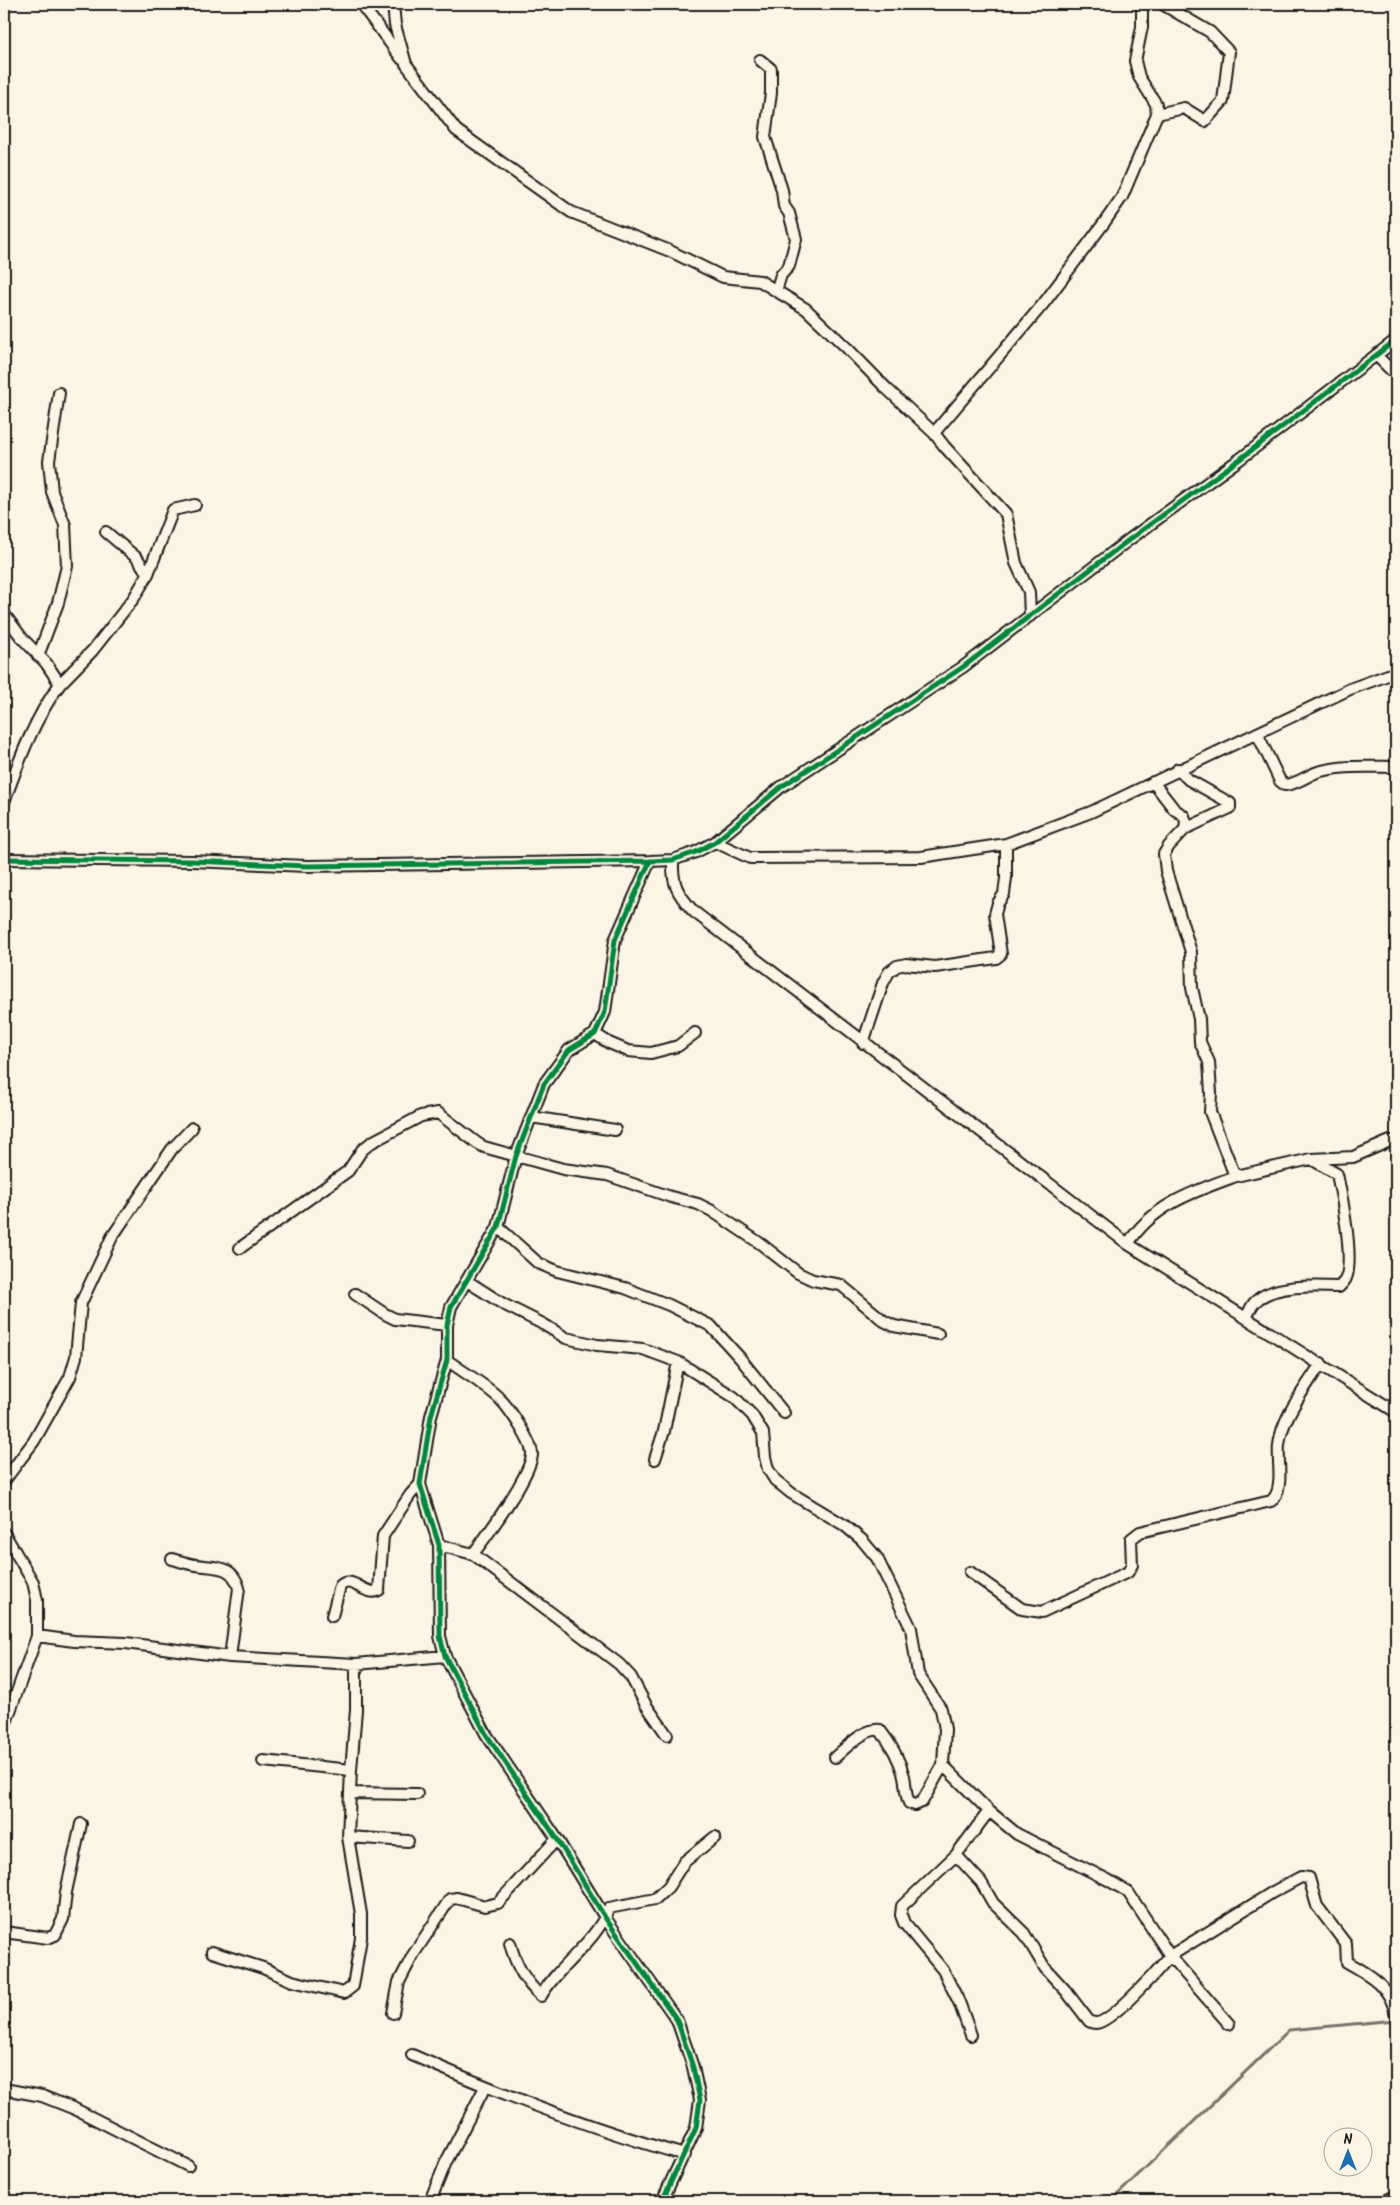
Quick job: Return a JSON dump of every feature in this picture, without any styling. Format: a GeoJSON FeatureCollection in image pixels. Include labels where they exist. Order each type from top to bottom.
{"type":"FeatureCollection","features":[{"type":"Feature","properties":{"kind":"street"},"geometry":{"type":"LineString","coordinates":[[361,4],[456,130],[571,212],[670,251],[724,277],[760,281],[806,309],[886,388],[934,432],[945,447],[1006,514],[1016,563],[1029,592],[1030,616]]}},
{"type":"Feature","properties":{"kind":"street"},"geometry":{"type":"LineString","coordinates":[[393,4],[395,25],[406,64]]}},
{"type":"Feature","properties":{"kind":"street"},"geometry":{"type":"LineString","coordinates":[[934,432],[1039,310],[1122,197],[1157,114],[1156,104],[1139,77],[1134,61],[1142,26],[1142,4]]}},
{"type":"Feature","properties":{"kind":"street"},"geometry":{"type":"LineString","coordinates":[[1157,114],[1184,108],[1205,121],[1223,100],[1229,52],[1210,32],[1162,4]]}},
{"type":"Feature","properties":{"kind":"street"},"geometry":{"type":"LineString","coordinates":[[760,60],[771,69],[771,93],[765,137],[782,190],[784,206],[789,213],[796,239],[789,266],[781,275],[776,290]]}},
{"type":"Feature","properties":{"kind":"street"},"geometry":{"type":"LineString","coordinates":[[4,859],[192,861],[307,866],[650,861],[673,860],[696,852],[715,842],[781,787],[963,668],[1130,539],[1240,459],[1396,340]]}},
{"type":"Feature","properties":{"kind":"street"},"geometry":{"type":"LineString","coordinates":[[1376,355],[1396,375]]}},
{"type":"Feature","properties":{"kind":"street"},"geometry":{"type":"LineString","coordinates":[[38,656],[58,603],[67,566],[65,525],[52,492],[50,461],[59,393]]}},
{"type":"Feature","properties":{"kind":"street"},"geometry":{"type":"LineString","coordinates":[[4,802],[22,753],[48,700],[60,684],[67,679],[93,650],[134,598],[148,574],[173,510],[194,505]]}},
{"type":"Feature","properties":{"kind":"street"},"geometry":{"type":"LineString","coordinates":[[106,532],[137,558],[148,574]]}},
{"type":"Feature","properties":{"kind":"street"},"geometry":{"type":"LineString","coordinates":[[4,614],[60,684]]}},
{"type":"Feature","properties":{"kind":"street"},"geometry":{"type":"LineString","coordinates":[[715,842],[750,858],[921,857],[1006,844],[1091,812],[1350,689],[1396,672]]}},
{"type":"Feature","properties":{"kind":"street"},"geometry":{"type":"LineString","coordinates":[[1257,733],[1280,781],[1285,785],[1292,784],[1319,771],[1351,767],[1396,767]]}},
{"type":"Feature","properties":{"kind":"street"},"geometry":{"type":"LineString","coordinates":[[1178,770],[1189,780],[1230,803],[1230,808],[1185,829],[1164,854],[1166,871],[1191,952],[1192,988],[1199,1019],[1200,1042],[1209,1062],[1210,1112],[1236,1176]]}},
{"type":"Feature","properties":{"kind":"street"},"geometry":{"type":"LineString","coordinates":[[1153,782],[1174,809],[1184,816],[1186,822],[1185,829]]}},
{"type":"Feature","properties":{"kind":"street"},"geometry":{"type":"LineString","coordinates":[[863,1043],[883,983],[889,972],[897,966],[906,964],[935,967],[996,958],[1001,954],[995,914],[998,903],[1004,894],[1006,844]]}},
{"type":"Feature","properties":{"kind":"street"},"geometry":{"type":"LineString","coordinates":[[673,860],[672,874],[678,894],[693,911],[863,1043],[1128,1244],[1321,1363],[1396,1412]]}},
{"type":"Feature","properties":{"kind":"street"},"geometry":{"type":"LineString","coordinates":[[650,861],[615,940],[605,1012],[595,1034],[569,1050],[544,1084],[516,1156],[498,1227],[451,1307],[447,1325],[447,1360],[431,1416],[420,1484],[439,1545],[440,1636],[445,1656],[486,1734],[557,1839],[605,1918],[677,2020],[693,2067],[700,2100],[696,2128],[662,2201]]}},
{"type":"Feature","properties":{"kind":"street"},"geometry":{"type":"LineString","coordinates":[[595,1034],[609,1043],[628,1050],[651,1052],[678,1046],[695,1034]]}},
{"type":"Feature","properties":{"kind":"street"},"geometry":{"type":"LineString","coordinates":[[240,1248],[348,1171],[362,1150],[372,1142],[422,1116],[438,1113],[477,1143],[563,1169],[607,1175],[671,1198],[698,1204],[712,1211],[761,1244],[798,1273],[813,1280],[841,1285],[884,1321],[894,1326],[938,1334]]}},
{"type":"Feature","properties":{"kind":"street"},"geometry":{"type":"LineString","coordinates":[[531,1116],[614,1130]]}},
{"type":"Feature","properties":{"kind":"street"},"geometry":{"type":"LineString","coordinates":[[4,1479],[34,1442],[70,1377],[76,1357],[76,1340],[81,1303],[112,1237],[172,1150],[192,1128]]}},
{"type":"Feature","properties":{"kind":"street"},"geometry":{"type":"LineString","coordinates":[[1128,1244],[1136,1231],[1151,1218],[1184,1196],[1236,1176],[1311,1159],[1352,1157],[1390,1141],[1396,1141]]}},
{"type":"Feature","properties":{"kind":"street"},"geometry":{"type":"LineString","coordinates":[[1246,1318],[1255,1301],[1268,1294],[1288,1288],[1314,1286],[1339,1288],[1347,1278],[1348,1255],[1342,1195],[1337,1174],[1311,1159]]}},
{"type":"Feature","properties":{"kind":"street"},"geometry":{"type":"LineString","coordinates":[[498,1227],[538,1263],[557,1271],[625,1288],[669,1305],[711,1326],[740,1358],[784,1413]]}},
{"type":"Feature","properties":{"kind":"street"},"geometry":{"type":"LineString","coordinates":[[467,1281],[503,1304],[566,1338],[597,1345],[643,1349],[678,1362],[734,1397],[752,1415],[763,1432],[765,1457],[768,1469],[774,1480],[790,1493],[844,1525],[862,1540],[876,1558],[911,1628],[918,1674],[941,1709],[945,1736],[944,1765],[922,1802],[915,1805],[909,1803],[904,1777],[892,1746],[880,1730],[872,1730],[864,1734],[835,1757]]}},
{"type":"Feature","properties":{"kind":"street"},"geometry":{"type":"LineString","coordinates":[[355,1294],[385,1314],[395,1318],[447,1325]]}},
{"type":"Feature","properties":{"kind":"street"},"geometry":{"type":"LineString","coordinates":[[447,1360],[500,1399],[528,1440],[532,1454],[528,1467],[510,1500],[491,1531],[473,1554]]}},
{"type":"Feature","properties":{"kind":"street"},"geometry":{"type":"LineString","coordinates":[[655,1459],[664,1431],[678,1362]]}},
{"type":"Feature","properties":{"kind":"street"},"geometry":{"type":"LineString","coordinates":[[970,1572],[1022,1609],[1046,1612],[1128,1572],[1132,1565],[1132,1539],[1140,1532],[1271,1502],[1277,1494],[1278,1444],[1287,1419],[1321,1363]]}},
{"type":"Feature","properties":{"kind":"street"},"geometry":{"type":"LineString","coordinates":[[332,1616],[340,1586],[344,1583],[349,1582],[371,1592],[379,1590],[382,1536],[410,1494],[420,1484]]}},
{"type":"Feature","properties":{"kind":"street"},"geometry":{"type":"LineString","coordinates":[[4,1532],[33,1582],[37,1600],[37,1636],[4,1728]]}},
{"type":"Feature","properties":{"kind":"street"},"geometry":{"type":"LineString","coordinates":[[439,1545],[473,1554],[619,1664],[631,1677],[646,1705],[667,1735]]}},
{"type":"Feature","properties":{"kind":"street"},"geometry":{"type":"LineString","coordinates":[[172,1559],[195,1565],[217,1567],[230,1572],[236,1577],[239,1588],[230,1657]]}},
{"type":"Feature","properties":{"kind":"street"},"geometry":{"type":"LineString","coordinates":[[37,1636],[74,1641],[126,1643],[230,1657],[356,1664],[445,1656]]}},
{"type":"Feature","properties":{"kind":"street"},"geometry":{"type":"LineString","coordinates":[[212,1952],[264,1968],[292,1981],[344,1993],[350,1991],[353,1986],[361,1938],[361,1914],[348,1837],[356,1710],[356,1664]]}},
{"type":"Feature","properties":{"kind":"street"},"geometry":{"type":"LineString","coordinates":[[263,1761],[351,1770]]}},
{"type":"Feature","properties":{"kind":"street"},"geometry":{"type":"LineString","coordinates":[[944,1765],[989,1810],[1017,1834],[1128,1892],[1170,1956],[1229,2024]]}},
{"type":"Feature","properties":{"kind":"street"},"geometry":{"type":"LineString","coordinates":[[350,1793],[417,1794]]}},
{"type":"Feature","properties":{"kind":"street"},"geometry":{"type":"LineString","coordinates":[[971,2035],[959,2002],[943,1970],[904,1923],[901,1915],[902,1906],[956,1855],[989,1810]]}},
{"type":"Feature","properties":{"kind":"street"},"geometry":{"type":"LineString","coordinates":[[4,1932],[48,1938],[54,1936],[60,1929],[81,1824]]}},
{"type":"Feature","properties":{"kind":"street"},"geometry":{"type":"LineString","coordinates":[[510,1943],[515,1962],[541,1996],[550,1979],[579,1952],[602,1925],[609,1908],[656,1899],[668,1887],[684,1862],[715,1836]]}},
{"type":"Feature","properties":{"kind":"street"},"geometry":{"type":"LineString","coordinates":[[348,1837],[408,1841]]}},
{"type":"Feature","properties":{"kind":"street"},"geometry":{"type":"LineString","coordinates":[[393,2013],[399,1982],[413,1955],[450,1899],[457,1898],[485,1906],[498,1902],[557,1839]]}},
{"type":"Feature","properties":{"kind":"street"},"geometry":{"type":"LineString","coordinates":[[956,1855],[981,1882],[993,1903],[1024,1934],[1045,1968],[1066,1990],[1088,2021],[1093,2023],[1098,2023],[1150,1981],[1170,1956],[1273,1892],[1301,1877],[1309,1878],[1317,1906],[1346,1944],[1347,1962],[1373,1976],[1394,2001],[1396,2014]]}},
{"type":"Feature","properties":{"kind":"street"},"geometry":{"type":"LineString","coordinates":[[412,2055],[485,2087],[627,2139],[685,2155]]}},
{"type":"Feature","properties":{"kind":"street"},"geometry":{"type":"LineString","coordinates":[[430,2201],[446,2162],[485,2087]]}},
{"type":"Feature","properties":{"kind":"street"},"geometry":{"type":"LineString","coordinates":[[4,2089],[42,2096],[75,2109],[188,2166]]}},
{"type":"Feature","properties":{"kind":"street"},"geometry":{"type":"LineString","coordinates":[[1388,2201],[1396,2196]]}},
{"type":"Feature","properties":{"kind":"waterway"},"geometry":{"type":"LineString","coordinates":[[1111,2201],[1289,2030],[1396,2020]]}},
{"type":"Feature","properties":{"kind":"cycle path"},"geometry":{"type":"LineString","coordinates":[[4,859],[192,861],[307,866],[650,861],[673,860],[696,852],[715,842],[781,787],[963,667],[1130,539],[1240,459],[1396,340]]}},
{"type":"Feature","properties":{"kind":"cycle path"},"geometry":{"type":"LineString","coordinates":[[650,861],[615,940],[605,1012],[595,1034],[569,1050],[544,1084],[516,1156],[498,1227],[451,1307],[447,1325],[447,1360],[431,1416],[420,1484],[439,1545],[440,1636],[445,1656],[486,1734],[557,1839],[606,1919],[677,2020],[693,2067],[700,2100],[696,2128],[662,2201]]}}]}
